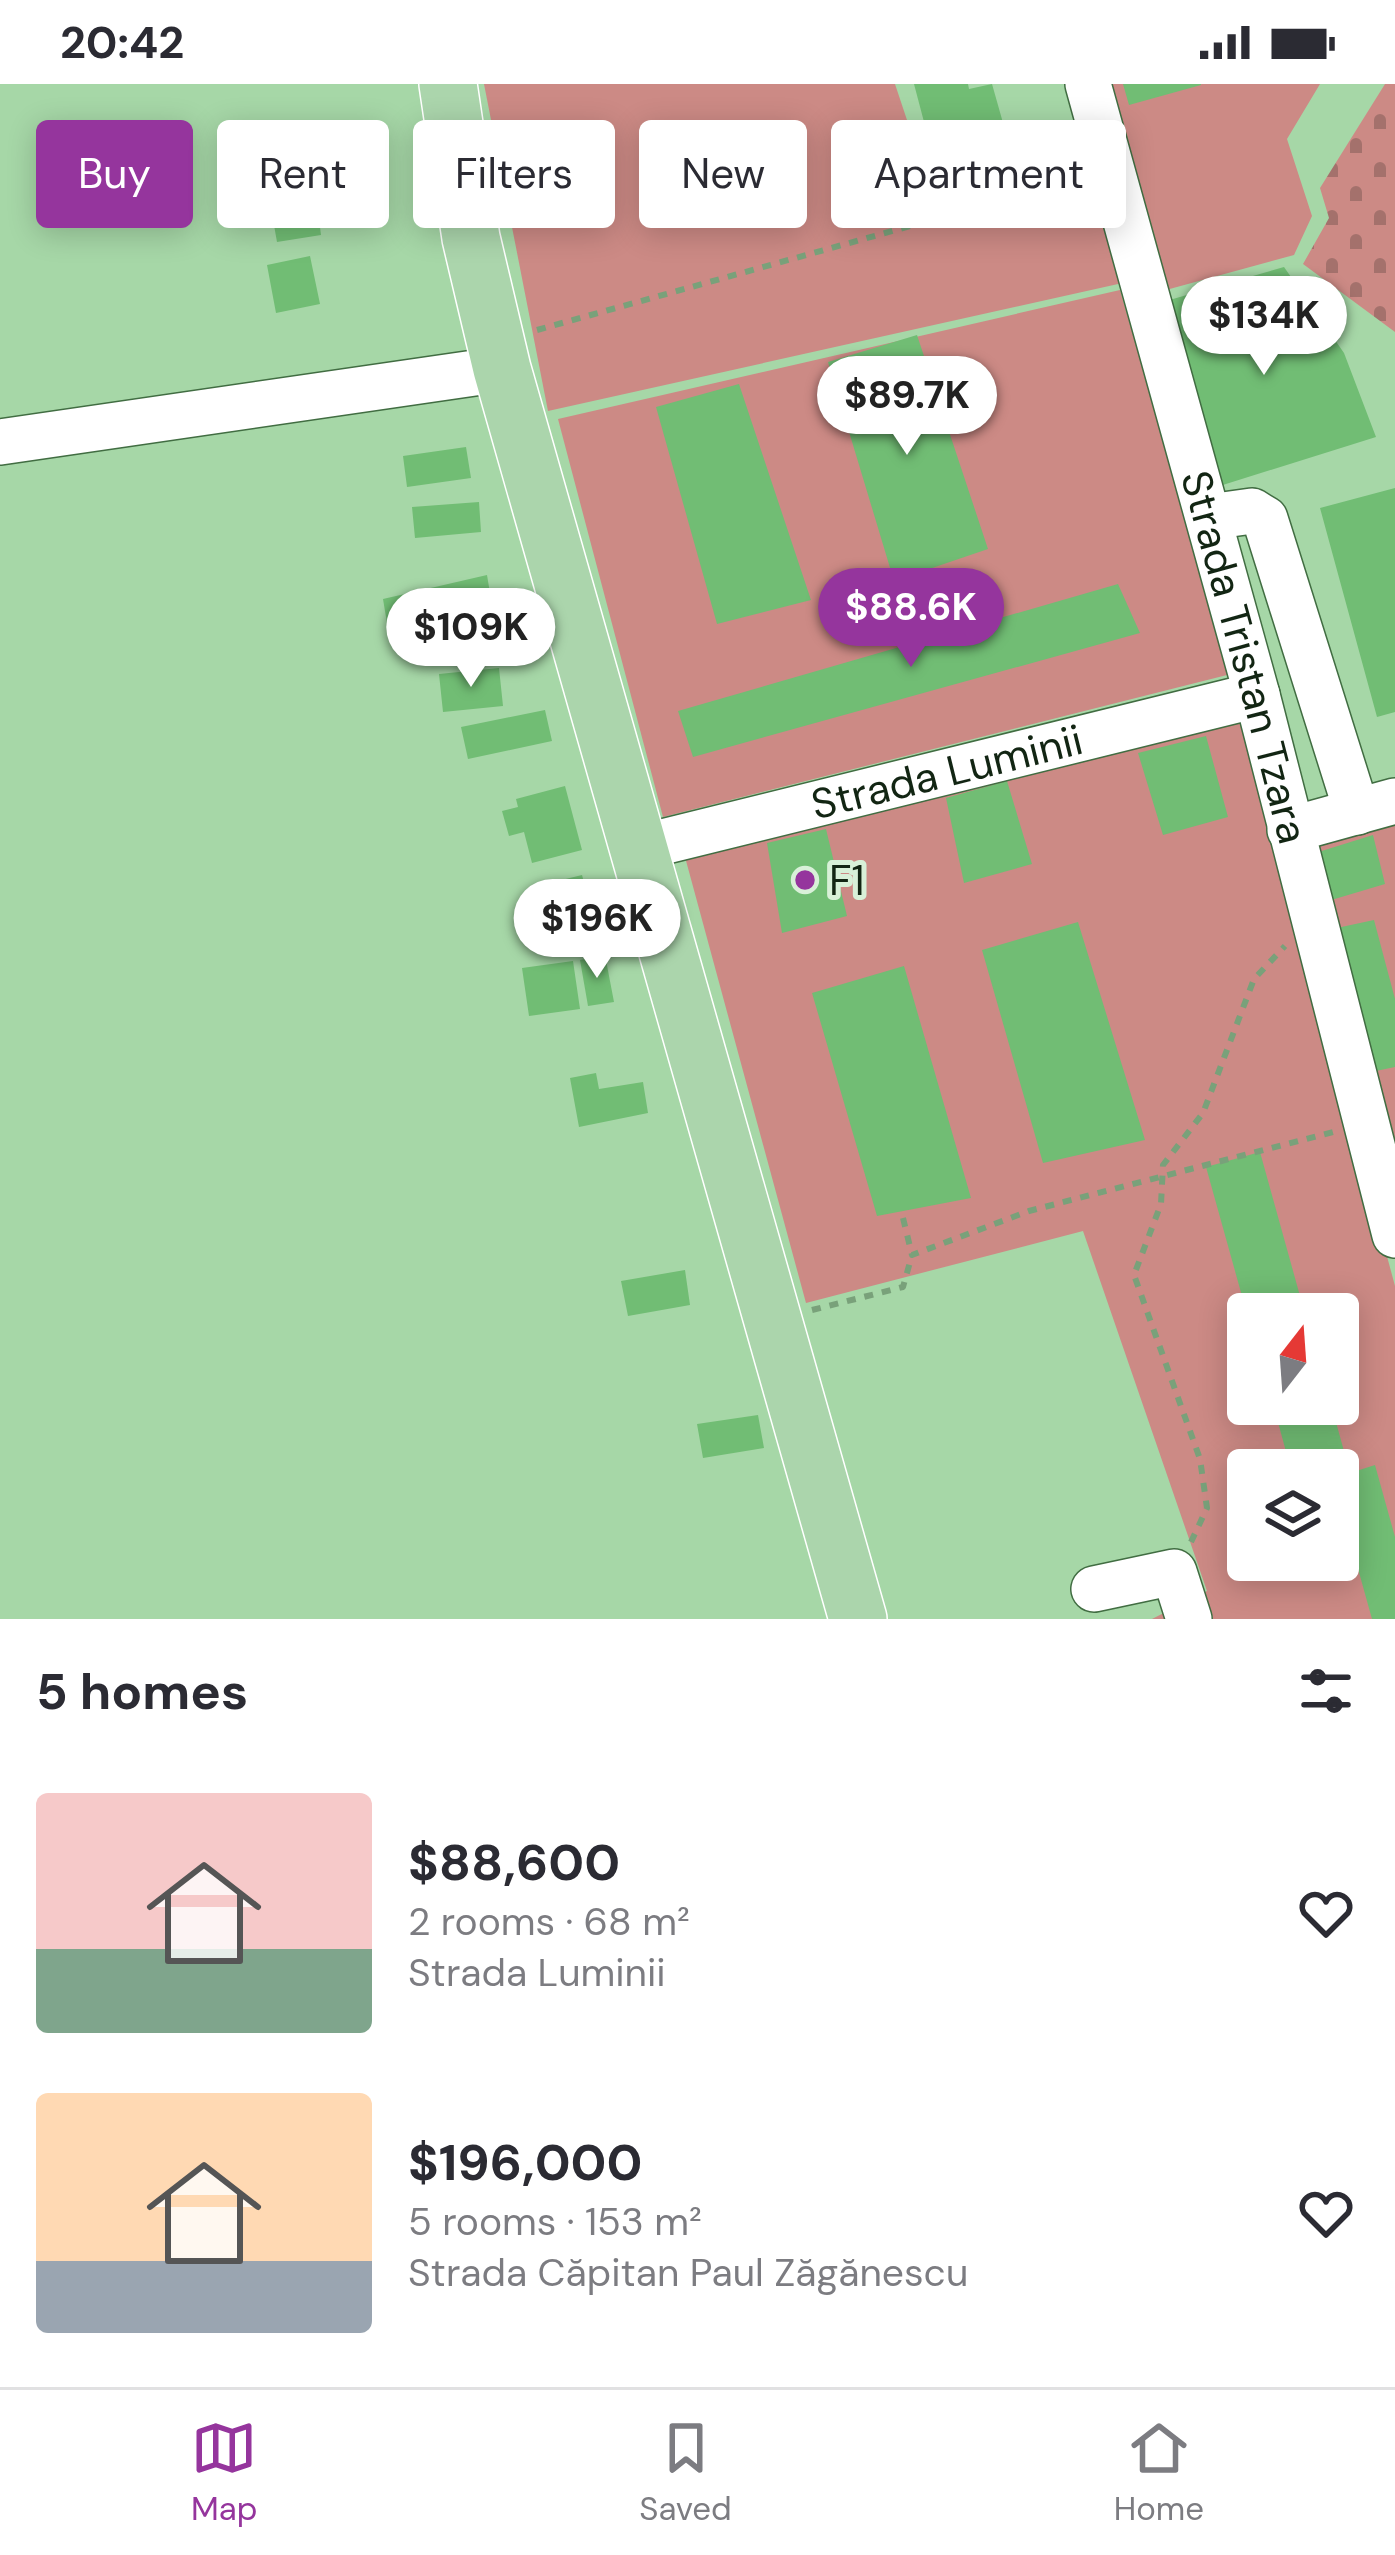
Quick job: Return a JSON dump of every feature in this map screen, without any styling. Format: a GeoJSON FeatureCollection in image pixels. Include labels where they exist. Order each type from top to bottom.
{"type":"FeatureCollection","features":[{"type":"Feature","properties":{"kind":"main road"},"geometry":{"type":"LineString","coordinates":[[448,84],[471,238],[499,356],[858,1619]]}},
{"type":"Feature","properties":{"kind":"main road"},"geometry":{"type":"LineString","coordinates":[[836,1530],[878,1619]]}},
{"type":"Feature","properties":{"kind":"street","name":"Strada Tristan Tzara"},"geometry":{"type":"LineString","coordinates":[[1088,84],[1098,120]]}},
{"type":"Feature","properties":{"kind":"street","name":"Strada Tristan Tzara"},"geometry":{"type":"LineString","coordinates":[[1126,220],[1257,695],[1395,1234]]}},
{"type":"Feature","properties":{"kind":"street"},"geometry":{"type":"LineString","coordinates":[[0,442],[499,356]]}},
{"type":"Feature","properties":{"kind":"street"},"geometry":{"type":"LineString","coordinates":[[1209,517],[1252,511],[1265,519],[1376,807],[1291,830]]}},
{"type":"Feature","properties":{"kind":"street","name":"Strada Luminii"},"geometry":{"type":"LineString","coordinates":[[638,848],[1257,695]]}},
{"type":"Feature","properties":{"kind":"street"},"geometry":{"type":"LineString","coordinates":[[1094,1589],[1174,1572],[1189,1619]]}},
{"type":"Feature","properties":{"kind":"path"},"geometry":{"type":"LineString","coordinates":[[499,356],[921,228]]}},
{"type":"Feature","properties":{"kind":"path"},"geometry":{"type":"LineString","coordinates":[[1188,1550],[1207,1508],[1200,1460],[1134,1275],[1164,1179],[1163,1165],[1203,1113],[1225,1066],[1254,979],[1310,915]]}},
{"type":"Feature","properties":{"kind":"path"},"geometry":{"type":"LineString","coordinates":[[912,1255],[1029,1211],[1365,1123]]}},
{"type":"Feature","properties":{"kind":"path"},"geometry":{"type":"LineString","coordinates":[[805,1312],[902,1287],[912,1255],[903,1218]]}},
{"type":"Feature","properties":{"kind":"green space"},"geometry":{"type":"Polygon","coordinates":[[[484,84],[895,84],[907,120],[831,120],[831,228],[1126,228],[1126,214],[1145,278],[548,411],[512,228],[615,228],[615,120],[491,120],[484,84]]]}},
{"type":"Feature","properties":{"kind":"green space"},"geometry":{"type":"Polygon","coordinates":[[[1094,84],[1320,84],[1287,139],[1312,216],[1294,255],[1155,293],[1126,194],[1126,120],[1105,120],[1094,84]]]}},
{"type":"Feature","properties":{"kind":"green space"},"geometry":{"type":"Polygon","coordinates":[[[1385,84],[1395,84],[1395,332],[1303,264],[1329,218],[1320,188],[1385,84]]]}},
{"type":"Feature","properties":{"kind":"green space"},"geometry":{"type":"Polygon","coordinates":[[[1120,290],[1231,674],[663,817],[558,419],[1120,290]]]}},
{"type":"Feature","properties":{"kind":"green space"},"geometry":{"type":"Polygon","coordinates":[[[1240,711],[1395,1286],[1395,1619],[1152,1619],[1207,1591],[1083,1231],[806,1303],[685,857],[1240,711]]]}},
{"type":"Feature","properties":{"kind":"green space"},"geometry":{"type":"Polygon","coordinates":[[[1395,813],[1395,1189],[1302,841],[1395,813]]]}},
{"type":"Feature","properties":{"kind":"building"},"geometry":{"type":"Polygon","coordinates":[[[914,84],[968,84],[969,89],[992,84],[1002,120],[924,120],[914,84]]]}},
{"type":"Feature","properties":{"kind":"building"},"geometry":{"type":"Polygon","coordinates":[[[1123,84],[1201,84],[1201,85],[1129,105],[1123,84]]]}},
{"type":"Feature","properties":{"kind":"building"},"geometry":{"type":"Polygon","coordinates":[[[275,228],[320,228],[321,235],[277,242],[275,228]]]}},
{"type":"Feature","properties":{"kind":"building"},"geometry":{"type":"Polygon","coordinates":[[[310,256],[320,304],[276,313],[267,265],[310,256]]]}},
{"type":"Feature","properties":{"kind":"building"},"geometry":{"type":"Polygon","coordinates":[[[1284,267],[1344,353],[1376,437],[1210,489],[1166,301],[1284,267]]]}},
{"type":"Feature","properties":{"kind":"building"},"geometry":{"type":"Polygon","coordinates":[[[917,335],[988,549],[894,581],[828,362],[917,335]]]}},
{"type":"Feature","properties":{"kind":"building"},"geometry":{"type":"Polygon","coordinates":[[[739,384],[811,600],[717,624],[656,407],[739,384]]]}},
{"type":"Feature","properties":{"kind":"building"},"geometry":{"type":"Polygon","coordinates":[[[466,447],[471,478],[407,487],[403,456],[466,447]]]}},
{"type":"Feature","properties":{"kind":"building"},"geometry":{"type":"Polygon","coordinates":[[[1395,488],[1395,712],[1377,717],[1320,508],[1395,488]]]}},
{"type":"Feature","properties":{"kind":"building"},"geometry":{"type":"Polygon","coordinates":[[[479,502],[481,532],[415,538],[412,507],[479,502]]]}},
{"type":"Feature","properties":{"kind":"building"},"geometry":{"type":"Polygon","coordinates":[[[487,575],[493,611],[388,629],[383,599],[487,575]]]}},
{"type":"Feature","properties":{"kind":"building"},"geometry":{"type":"Polygon","coordinates":[[[1118,584],[1140,633],[693,757],[678,711],[1118,584]]]}},
{"type":"Feature","properties":{"kind":"building"},"geometry":{"type":"Polygon","coordinates":[[[499,668],[503,706],[443,712],[439,674],[499,668]]]}},
{"type":"Feature","properties":{"kind":"building"},"geometry":{"type":"Polygon","coordinates":[[[545,710],[552,741],[468,759],[461,727],[545,710]]]}},
{"type":"Feature","properties":{"kind":"building"},"geometry":{"type":"Polygon","coordinates":[[[1206,736],[1228,817],[1163,835],[1138,753],[1206,736]]]}},
{"type":"Feature","properties":{"kind":"building"},"geometry":{"type":"Polygon","coordinates":[[[1007,781],[1032,864],[964,883],[946,798],[1007,781]]]}},
{"type":"Feature","properties":{"kind":"building"},"geometry":{"type":"Polygon","coordinates":[[[565,786],[582,850],[532,863],[524,832],[509,836],[502,811],[518,807],[516,799],[565,786]]]}},
{"type":"Feature","properties":{"kind":"building","name":"F1"},"geometry":{"type":"Polygon","coordinates":[[[826,829],[847,916],[782,933],[767,843],[826,829]]]}},
{"type":"Feature","properties":{"kind":"building"},"geometry":{"type":"Polygon","coordinates":[[[1373,835],[1385,884],[1328,901],[1312,854],[1373,835]]]}},
{"type":"Feature","properties":{"kind":"building"},"geometry":{"type":"Polygon","coordinates":[[[582,875],[595,923],[542,936],[529,888],[582,875]]]}},
{"type":"Feature","properties":{"kind":"building"},"geometry":{"type":"Polygon","coordinates":[[[1374,920],[1395,999],[1395,1067],[1371,1072],[1332,929],[1374,920]]]}},
{"type":"Feature","properties":{"kind":"building"},"geometry":{"type":"Polygon","coordinates":[[[1078,922],[1145,1140],[1043,1163],[982,950],[1078,922]]]}},
{"type":"Feature","properties":{"kind":"building"},"geometry":{"type":"Polygon","coordinates":[[[605,955],[614,1002],[588,1006],[580,960],[605,955]]]}},
{"type":"Feature","properties":{"kind":"building"},"geometry":{"type":"Polygon","coordinates":[[[573,961],[580,1009],[529,1016],[522,968],[573,961]]]}},
{"type":"Feature","properties":{"kind":"building"},"geometry":{"type":"Polygon","coordinates":[[[904,966],[971,1198],[877,1216],[812,993],[904,966]]]}},
{"type":"Feature","properties":{"kind":"building"},"geometry":{"type":"Polygon","coordinates":[[[596,1073],[599,1089],[643,1082],[648,1113],[579,1127],[570,1078],[596,1073]]]}},
{"type":"Feature","properties":{"kind":"building"},"geometry":{"type":"Polygon","coordinates":[[[1260,1152],[1299,1293],[1241,1293],[1206,1167],[1260,1152]]]}},
{"type":"Feature","properties":{"kind":"building"},"geometry":{"type":"Polygon","coordinates":[[[685,1270],[690,1305],[628,1316],[621,1281],[685,1270]]]}},
{"type":"Feature","properties":{"kind":"building"},"geometry":{"type":"Polygon","coordinates":[[[758,1415],[764,1448],[703,1458],[697,1424],[758,1415]]]}},
{"type":"Feature","properties":{"kind":"building"},"geometry":{"type":"Polygon","coordinates":[[[1279,1425],[1337,1425],[1343,1449],[1285,1449],[1279,1425]]]}},
{"type":"Feature","properties":{"kind":"building"},"geometry":{"type":"Polygon","coordinates":[[[1375,1465],[1395,1537],[1395,1619],[1372,1619],[1359,1572],[1359,1470],[1375,1465]]]}},
{"type":"Feature","properties":{"kind":"place","name":"F1"},"geometry":{"type":"Point","coordinates":[805,880]}}]}
